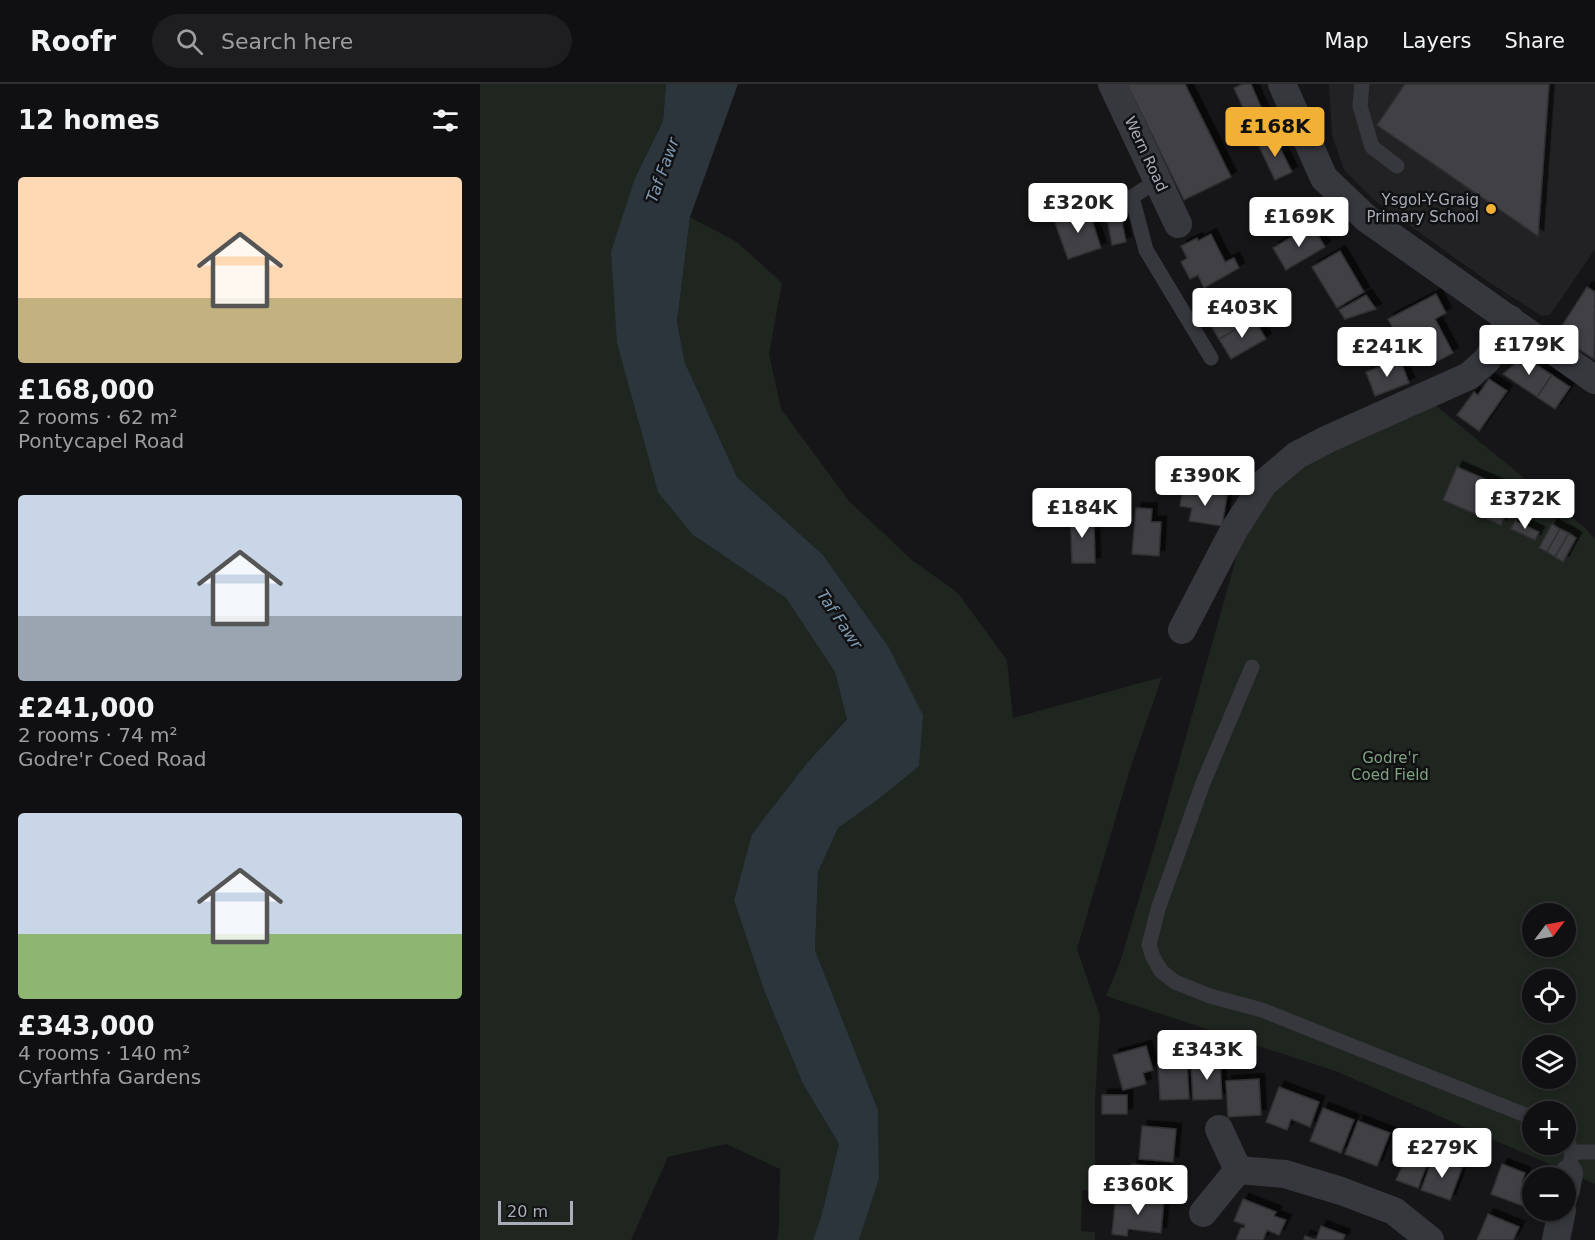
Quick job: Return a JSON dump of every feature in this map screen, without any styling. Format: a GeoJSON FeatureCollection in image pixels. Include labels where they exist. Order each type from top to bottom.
{"type":"FeatureCollection","features":[{"type":"Feature","properties":{"kind":"street","name":"Wern Road"},"geometry":{"type":"LineString","coordinates":[[1112,84],[1178,224]]}},
{"type":"Feature","properties":{"kind":"street"},"geometry":{"type":"LineString","coordinates":[[1282,84],[1324,178],[1367,219],[1595,380]]}},
{"type":"Feature","properties":{"kind":"street"},"geometry":{"type":"LineString","coordinates":[[1182,630],[1234,530],[1263,483],[1297,455],[1469,376],[1487,360],[1510,320]]}},
{"type":"Feature","properties":{"kind":"street"},"geometry":{"type":"LineString","coordinates":[[1219,1129],[1238,1170]]}},
{"type":"Feature","properties":{"kind":"street"},"geometry":{"type":"LineString","coordinates":[[1203,1213],[1238,1170]]}},
{"type":"Feature","properties":{"kind":"street"},"geometry":{"type":"LineString","coordinates":[[1238,1170],[1285,1174],[1341,1191],[1394,1211],[1430,1240]]}},
{"type":"Feature","properties":{"kind":"street"},"geometry":{"type":"LineString","coordinates":[[1556,1240],[1560,1221]]}},
{"type":"Feature","properties":{"kind":"lane"},"geometry":{"type":"LineString","coordinates":[[1362,84],[1360,106],[1372,147],[1396,165]]}},
{"type":"Feature","properties":{"kind":"lane"},"geometry":{"type":"LineString","coordinates":[[1158,180],[1132,197],[1146,250],[1211,358]]}},
{"type":"Feature","properties":{"kind":"lane"},"geometry":{"type":"LineString","coordinates":[[1252,667],[1203,783],[1158,909],[1149,945],[1161,971],[1175,981],[1210,996],[1262,1010],[1522,1114]]}},
{"type":"Feature","properties":{"kind":"lane"},"geometry":{"type":"LineString","coordinates":[[1568,1163],[1595,1152]]}},
{"type":"Feature","properties":{"kind":"shaded area","name":"Ysgol-Y-Graig Primary School"},"geometry":{"type":"Polygon","coordinates":[[[1329,84],[1595,84],[1595,249],[1550,315],[1542,316],[1490,283],[1374,200],[1344,170],[1332,135],[1329,84]]]}},
{"type":"Feature","properties":{"kind":"green space"},"geometry":{"type":"Polygon","coordinates":[[[480,84],[666,84],[663,121],[635,178],[693,535],[786,598],[835,672],[847,718],[807,763],[752,834],[734,900],[765,993],[803,1084],[839,1144],[813,1240],[777,1240],[780,1169],[726,1144],[668,1157],[631,1240],[480,1240],[480,84]]]}},
{"type":"Feature","properties":{"kind":"green space"},"geometry":{"type":"Polygon","coordinates":[[[690,217],[737,242],[782,283],[769,354],[781,409],[849,501],[913,561],[957,592],[1007,660],[1013,718],[1162,677],[1130,769],[1077,949],[1100,1016],[1095,1101],[1095,1190],[1082,1190],[1081,1231],[1095,1232],[1095,1240],[859,1240],[879,1179],[878,1110],[815,950],[818,872],[838,828],[876,801],[888,646],[823,555],[737,477],[685,363],[677,322],[690,217]]]}},
{"type":"Feature","properties":{"kind":"green space","name":"Godre'r Coed Field"},"geometry":{"type":"Polygon","coordinates":[[[1435,405],[1585,528],[1595,539],[1595,1184],[1576,1176],[1576,1167],[1556,1167],[1528,1155],[1576,1155],[1576,1101],[1522,1101],[1522,1152],[1338,1072],[1106,996],[1120,962],[1164,815],[1242,537],[1277,488],[1307,463],[1435,405]]]}},
{"type":"Feature","properties":{"kind":"water","name":"Taf Fawr"},"geometry":{"type":"Polygon","coordinates":[[[666,84],[738,84],[690,217],[677,322],[685,363],[737,477],[823,555],[888,646],[923,715],[919,766],[838,828],[818,872],[815,950],[878,1110],[879,1179],[859,1240],[813,1240],[839,1144],[803,1084],[765,993],[734,900],[752,834],[807,763],[847,719],[835,672],[786,598],[693,535],[658,492],[617,343],[611,252],[635,178],[663,121],[666,84]]]}},
{"type":"Feature","properties":{"kind":"building"},"geometry":{"type":"Polygon","coordinates":[[[1127,84],[1185,84],[1231,177],[1184,200],[1127,84]]]}},
{"type":"Feature","properties":{"kind":"building"},"geometry":{"type":"Polygon","coordinates":[[[1243,84],[1251,84],[1272,133],[1257,139],[1234,88],[1243,84]]]}},
{"type":"Feature","properties":{"kind":"building"},"geometry":{"type":"Polygon","coordinates":[[[1405,84],[1549,84],[1538,236],[1377,125],[1405,84]]]}},
{"type":"Feature","properties":{"kind":"building"},"geometry":{"type":"Polygon","coordinates":[[[1274,136],[1292,172],[1275,180],[1258,144],[1274,136]]]}},
{"type":"Feature","properties":{"kind":"building"},"geometry":{"type":"Polygon","coordinates":[[[1088,208],[1101,248],[1068,259],[1054,220],[1088,208]]]}},
{"type":"Feature","properties":{"kind":"building"},"geometry":{"type":"Polygon","coordinates":[[[1121,217],[1126,242],[1112,245],[1107,219],[1121,217]]]}},
{"type":"Feature","properties":{"kind":"building"},"geometry":{"type":"Polygon","coordinates":[[[1312,225],[1325,247],[1286,270],[1273,248],[1312,225]]]}},
{"type":"Feature","properties":{"kind":"building"},"geometry":{"type":"Polygon","coordinates":[[[1211,234],[1225,262],[1234,258],[1239,268],[1204,288],[1198,275],[1190,279],[1181,262],[1187,258],[1181,246],[1211,234]]]}},
{"type":"Feature","properties":{"kind":"building"},"geometry":{"type":"Polygon","coordinates":[[[1340,251],[1364,292],[1337,308],[1312,267],[1340,251]]]}},
{"type":"Feature","properties":{"kind":"building"},"geometry":{"type":"Polygon","coordinates":[[[1587,287],[1595,292],[1594,359],[1556,335],[1587,287]]]}},
{"type":"Feature","properties":{"kind":"building"},"geometry":{"type":"Polygon","coordinates":[[[1436,294],[1446,313],[1435,319],[1453,353],[1434,363],[1416,328],[1398,338],[1388,319],[1436,294]]]}},
{"type":"Feature","properties":{"kind":"building"},"geometry":{"type":"Polygon","coordinates":[[[1366,295],[1376,309],[1345,319],[1339,310],[1366,295]]]}},
{"type":"Feature","properties":{"kind":"building"},"geometry":{"type":"Polygon","coordinates":[[[1244,297],[1254,319],[1219,339],[1207,319],[1244,297]]]}},
{"type":"Feature","properties":{"kind":"building"},"geometry":{"type":"Polygon","coordinates":[[[1254,319],[1266,339],[1231,359],[1219,339],[1254,319]]]}},
{"type":"Feature","properties":{"kind":"building"},"geometry":{"type":"Polygon","coordinates":[[[1400,359],[1409,383],[1375,396],[1366,372],[1400,359]]]}},
{"type":"Feature","properties":{"kind":"building"},"geometry":{"type":"Polygon","coordinates":[[[1529,360],[1552,375],[1537,397],[1503,374],[1517,362],[1529,360]]]}},
{"type":"Feature","properties":{"kind":"building"},"geometry":{"type":"Polygon","coordinates":[[[1552,375],[1570,387],[1555,409],[1537,397],[1552,375]]]}},
{"type":"Feature","properties":{"kind":"building"},"geometry":{"type":"Polygon","coordinates":[[[1489,379],[1507,391],[1479,431],[1457,415],[1474,392],[1478,395],[1489,379]]]}},
{"type":"Feature","properties":{"kind":"building"},"geometry":{"type":"Polygon","coordinates":[[[1457,467],[1515,492],[1501,525],[1443,500],[1457,467]]]}},
{"type":"Feature","properties":{"kind":"building"},"geometry":{"type":"Polygon","coordinates":[[[1183,489],[1227,495],[1222,526],[1189,521],[1192,508],[1180,506],[1183,489]]]}},
{"type":"Feature","properties":{"kind":"building"},"geometry":{"type":"Polygon","coordinates":[[[1136,508],[1152,509],[1151,522],[1161,522],[1159,556],[1132,554],[1136,508]]]}},
{"type":"Feature","properties":{"kind":"building"},"geometry":{"type":"Polygon","coordinates":[[[1085,510],[1086,524],[1094,524],[1095,563],[1072,563],[1070,511],[1085,510]]]}},
{"type":"Feature","properties":{"kind":"building"},"geometry":{"type":"Polygon","coordinates":[[[1515,521],[1539,532],[1535,540],[1511,529],[1515,521]]]}},
{"type":"Feature","properties":{"kind":"building"},"geometry":{"type":"Polygon","coordinates":[[[1552,524],[1560,529],[1547,552],[1539,548],[1552,524]]]}},
{"type":"Feature","properties":{"kind":"building"},"geometry":{"type":"Polygon","coordinates":[[[1560,529],[1569,533],[1555,557],[1547,552],[1560,529]]]}},
{"type":"Feature","properties":{"kind":"building"},"geometry":{"type":"Polygon","coordinates":[[[1569,533],[1576,538],[1563,562],[1555,557],[1569,533]]]}},
{"type":"Feature","properties":{"kind":"building"},"geometry":{"type":"Polygon","coordinates":[[[1146,1046],[1153,1070],[1143,1073],[1146,1084],[1123,1090],[1113,1055],[1146,1046]]]}},
{"type":"Feature","properties":{"kind":"building"},"geometry":{"type":"Polygon","coordinates":[[[1187,1062],[1189,1099],[1160,1100],[1158,1064],[1187,1062]]]}},
{"type":"Feature","properties":{"kind":"building"},"geometry":{"type":"Polygon","coordinates":[[[1220,1062],[1222,1099],[1193,1100],[1191,1064],[1220,1062]]]}},
{"type":"Feature","properties":{"kind":"building"},"geometry":{"type":"Polygon","coordinates":[[[1259,1079],[1261,1115],[1228,1117],[1226,1081],[1259,1079]]]}},
{"type":"Feature","properties":{"kind":"building"},"geometry":{"type":"Polygon","coordinates":[[[1279,1087],[1319,1102],[1310,1127],[1291,1119],[1287,1130],[1266,1122],[1279,1087]]]}},
{"type":"Feature","properties":{"kind":"building"},"geometry":{"type":"Polygon","coordinates":[[[1102,1095],[1127,1095],[1127,1114],[1102,1114],[1102,1095]]]}},
{"type":"Feature","properties":{"kind":"building"},"geometry":{"type":"Polygon","coordinates":[[[1323,1108],[1354,1120],[1341,1153],[1310,1141],[1323,1108]]]}},
{"type":"Feature","properties":{"kind":"building"},"geometry":{"type":"Polygon","coordinates":[[[1358,1121],[1390,1133],[1377,1166],[1345,1154],[1358,1121]]]}},
{"type":"Feature","properties":{"kind":"building"},"geometry":{"type":"Polygon","coordinates":[[[1142,1126],[1176,1129],[1173,1162],[1139,1159],[1142,1126]]]}},
{"type":"Feature","properties":{"kind":"building"},"geometry":{"type":"Polygon","coordinates":[[[1400,1142],[1431,1154],[1418,1188],[1396,1180],[1402,1167],[1392,1163],[1400,1142]]]}},
{"type":"Feature","properties":{"kind":"building"},"geometry":{"type":"Polygon","coordinates":[[[1433,1158],[1462,1168],[1450,1200],[1421,1190],[1433,1158]]]}},
{"type":"Feature","properties":{"kind":"building"},"geometry":{"type":"Polygon","coordinates":[[[1132,1164],[1167,1168],[1164,1200],[1130,1197],[1132,1164]]]}},
{"type":"Feature","properties":{"kind":"building"},"geometry":{"type":"Polygon","coordinates":[[[1502,1164],[1522,1172],[1522,1206],[1491,1194],[1502,1164]]]}},
{"type":"Feature","properties":{"kind":"building"},"geometry":{"type":"Polygon","coordinates":[[[1130,1197],[1164,1200],[1161,1233],[1128,1229],[1127,1236],[1112,1234],[1115,1204],[1129,1205],[1130,1197]]]}},
{"type":"Feature","properties":{"kind":"building"},"geometry":{"type":"Polygon","coordinates":[[[1243,1199],[1276,1212],[1274,1216],[1286,1220],[1279,1235],[1267,1230],[1263,1240],[1236,1240],[1241,1228],[1245,1225],[1234,1221],[1243,1199]]]}},
{"type":"Feature","properties":{"kind":"building"},"geometry":{"type":"Polygon","coordinates":[[[1488,1214],[1519,1227],[1513,1240],[1477,1240],[1488,1214]]]}},
{"type":"Feature","properties":{"kind":"building"},"geometry":{"type":"Polygon","coordinates":[[[1321,1226],[1345,1235],[1343,1240],[1316,1240],[1321,1226]]]}},
{"type":"Feature","properties":{"kind":"building"},"geometry":{"type":"Polygon","coordinates":[[[1305,1236],[1316,1240],[1304,1240],[1305,1236]]]}},
{"type":"Feature","properties":{"kind":"place","name":"Ysgol-Y-Graig Primary School"},"geometry":{"type":"Point","coordinates":[1491,209]}}]}
